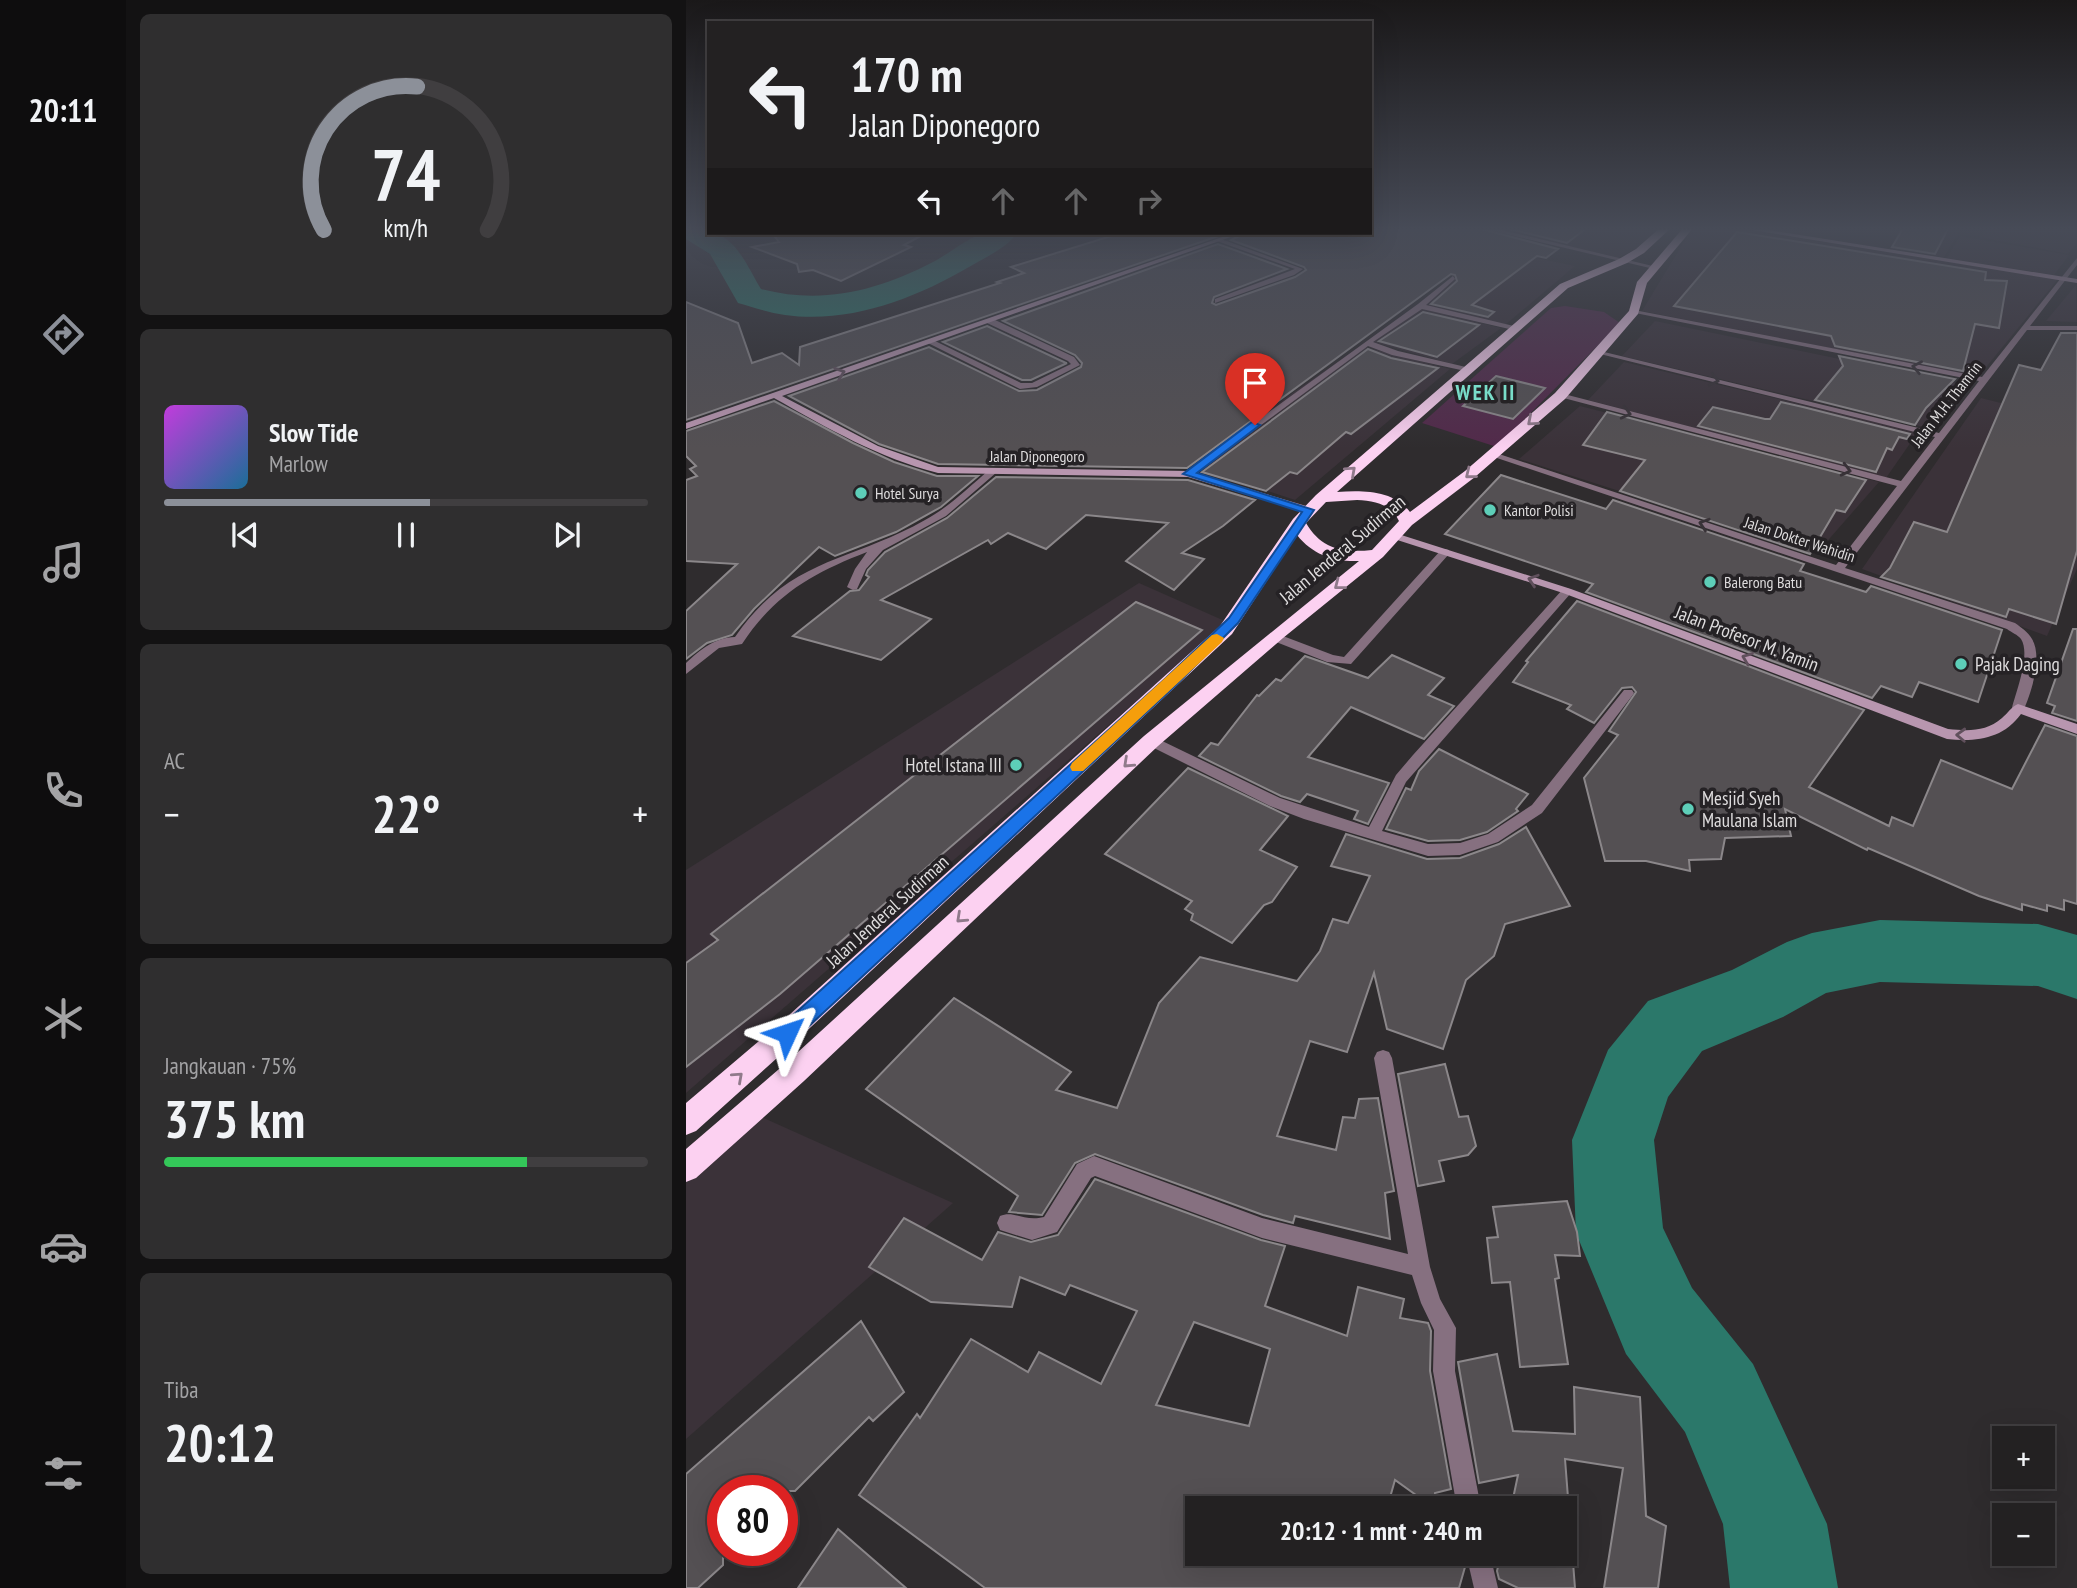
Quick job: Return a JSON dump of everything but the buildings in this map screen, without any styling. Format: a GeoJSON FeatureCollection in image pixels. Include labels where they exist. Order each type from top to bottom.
{"type":"FeatureCollection","features":[{"type":"Feature","properties":{"kind":"highway","name":"Jalan Jenderal Sudirman"},"geometry":{"type":"LineString","coordinates":[[686,1121],[787,1033],[1226,630],[1309,510],[1546,301]]}},
{"type":"Feature","properties":{"kind":"highway","name":"Jalan Jenderal Sudirman"},"geometry":{"type":"LineString","coordinates":[[686,1168],[796,1072],[1151,741],[1377,554],[1401,529],[1493,455],[1560,396],[1634,312],[1633,301]]}},
{"type":"Feature","properties":{"kind":"highway"},"geometry":{"type":"LineString","coordinates":[[1377,554],[1356,557],[1324,551],[1307,540],[1309,510],[1356,495],[1379,499],[1398,508],[1401,529]]}},
{"type":"Feature","properties":{"kind":"street"},"geometry":{"type":"LineString","coordinates":[[686,426],[1046,301]]}},
{"type":"Feature","properties":{"kind":"street"},"geometry":{"type":"LineString","coordinates":[[1189,474],[1427,301]]}},
{"type":"Feature","properties":{"kind":"street","name":"Jalan M.H. Thamrin"},"geometry":{"type":"LineString","coordinates":[[1839,568],[2046,301]]}},
{"type":"Feature","properties":{"kind":"street"},"geometry":{"type":"LineString","coordinates":[[1421,306],[1515,328]]}},
{"type":"Feature","properties":{"kind":"street"},"geometry":{"type":"LineString","coordinates":[[1634,312],[1984,380]]}},
{"type":"Feature","properties":{"kind":"street"},"geometry":{"type":"LineString","coordinates":[[930,342],[1020,386],[1034,385],[1076,365],[1071,359],[990,321]]}},
{"type":"Feature","properties":{"kind":"street"},"geometry":{"type":"LineString","coordinates":[[2026,328],[2077,328]]}},
{"type":"Feature","properties":{"kind":"street"},"geometry":{"type":"LineString","coordinates":[[1367,342],[1395,353],[1467,370]]}},
{"type":"Feature","properties":{"kind":"street"},"geometry":{"type":"LineString","coordinates":[[1600,353],[1941,436]]}},
{"type":"Feature","properties":{"kind":"street","name":"Jalan Diponegoro"},"geometry":{"type":"LineString","coordinates":[[776,396],[863,442],[909,462],[938,470],[1189,474],[1309,510]]}},
{"type":"Feature","properties":{"kind":"street"},"geometry":{"type":"LineString","coordinates":[[1560,396],[1903,485]]}},
{"type":"Feature","properties":{"kind":"street","name":"Jalan Dokter Wahidin"},"geometry":{"type":"LineString","coordinates":[[1493,455],[1984,616],[2019,631],[2029,646],[2029,666],[2018,708]]}},
{"type":"Feature","properties":{"kind":"street"},"geometry":{"type":"LineString","coordinates":[[686,670],[710,647],[722,642],[738,641],[749,622],[778,592],[827,563],[887,542],[943,514],[992,472]]}},
{"type":"Feature","properties":{"kind":"street","name":"Jalan Profesor M. Yamin"},"geometry":{"type":"LineString","coordinates":[[1401,529],[1445,552],[1567,591],[1947,734],[1972,735],[1994,731],[2009,722],[2018,708]]}},
{"type":"Feature","properties":{"kind":"street"},"geometry":{"type":"LineString","coordinates":[[853,587],[866,558],[887,542]]}},
{"type":"Feature","properties":{"kind":"street"},"geometry":{"type":"LineString","coordinates":[[1275,637],[1331,659],[1347,661],[1445,552]]}},
{"type":"Feature","properties":{"kind":"street"},"geometry":{"type":"LineString","coordinates":[[1372,835],[1401,779],[1567,591]]}},
{"type":"Feature","properties":{"kind":"street"},"geometry":{"type":"LineString","coordinates":[[1151,741],[1275,802],[1372,835],[1428,850],[1444,850],[1476,844],[1513,827],[1537,809],[1628,693]]}},
{"type":"Feature","properties":{"kind":"street"},"geometry":{"type":"LineString","coordinates":[[2018,708],[2077,729]]}},
{"type":"Feature","properties":{"kind":"street"},"geometry":{"type":"LineString","coordinates":[[1383,1058],[1420,1267],[1431,1303],[1445,1328],[1444,1371],[1467,1496]]}},
{"type":"Feature","properties":{"kind":"street"},"geometry":{"type":"LineString","coordinates":[[1007,1223],[1032,1230],[1050,1225],[1084,1171],[1094,1166],[1262,1228],[1420,1267]]}},
{"type":"Feature","properties":{"kind":"street"},"geometry":{"type":"LineString","coordinates":[[1481,1566],[1486,1588]]}},
{"type":"Feature","properties":{"kind":"shaded area"},"geometry":{"type":"Polygon","coordinates":[[[1424,301],[1533,301],[1505,325],[1420,304],[1424,301]]]}},
{"type":"Feature","properties":{"kind":"shaded area"},"geometry":{"type":"Polygon","coordinates":[[[1648,301],[2040,301],[1978,377],[1642,311],[1648,301]]]}},
{"type":"Feature","properties":{"kind":"shaded area"},"geometry":{"type":"Polygon","coordinates":[[[2063,301],[2076,301],[2077,322],[2046,321],[2063,301]]]}},
{"type":"Feature","properties":{"kind":"shaded area"},"geometry":{"type":"Polygon","coordinates":[[[1565,306],[1604,312],[1620,323],[1497,447],[1422,423],[1551,308],[1565,306]]]}},
{"type":"Feature","properties":{"kind":"shaded area"},"geometry":{"type":"Polygon","coordinates":[[[1416,307],[1501,328],[1452,364],[1370,341],[1416,307]]]}},
{"type":"Feature","properties":{"kind":"shaded area"},"geometry":{"type":"Polygon","coordinates":[[[1655,321],[1961,384],[1924,427],[1622,356],[1655,321]]]}},
{"type":"Feature","properties":{"kind":"shaded area"},"geometry":{"type":"Polygon","coordinates":[[[1361,346],[1450,369],[1295,500],[1188,465],[1361,346]]]}},
{"type":"Feature","properties":{"kind":"shaded area"},"geometry":{"type":"Polygon","coordinates":[[[1624,362],[1918,432],[1886,478],[1588,400],[1624,362]]]}},
{"type":"Feature","properties":{"kind":"shaded area"},"geometry":{"type":"Polygon","coordinates":[[[1981,398],[2077,422],[2077,569],[2047,636],[1862,569],[1981,398]]]}},
{"type":"Feature","properties":{"kind":"shaded area"},"geometry":{"type":"Polygon","coordinates":[[[1580,406],[1879,482],[1816,554],[1519,459],[1580,406]]]}},
{"type":"Feature","properties":{"kind":"shaded area"},"geometry":{"type":"Polygon","coordinates":[[[1139,583],[1227,622],[686,1093],[686,870],[1139,583]]]}},
{"type":"Feature","properties":{"kind":"shaded area"},"geometry":{"type":"Polygon","coordinates":[[[759,1116],[953,1203],[686,1439],[686,1178],[759,1116]]]}},
{"type":"Feature","properties":{"kind":"waterway"},"geometry":{"type":"LineString","coordinates":[[768,301],[817,307],[862,301]]}},
{"type":"Feature","properties":{"kind":"waterway"},"geometry":{"type":"LineString","coordinates":[[1784,1588],[1775,1524],[1719,1398],[1659,1321],[1620,1233],[1613,1140],[1636,1077],[1675,1026],[1757,994],[1812,964],[1880,951],[2038,955],[2077,967]]}},
{"type":"Feature","properties":{"kind":"slow traffic"},"geometry":{"type":"LineString","coordinates":[[1077,767],[1217,638]]}},
{"type":"Feature","properties":{"kind":"place","name":"Hotel Surya"},"geometry":{"type":"Point","coordinates":[861,493]}},
{"type":"Feature","properties":{"kind":"place","name":"Kantor Polisi"},"geometry":{"type":"Point","coordinates":[1490,510]}},
{"type":"Feature","properties":{"kind":"place","name":"Balerong Batu"},"geometry":{"type":"Point","coordinates":[1710,582]}},
{"type":"Feature","properties":{"kind":"place","name":"Pajak Daging"},"geometry":{"type":"Point","coordinates":[1961,664]}},
{"type":"Feature","properties":{"kind":"place","name":"Hotel Istana III"},"geometry":{"type":"Point","coordinates":[1016,765]}},
{"type":"Feature","properties":{"kind":"place","name":"Mesjid Syeh Maulana Islam"},"geometry":{"type":"Point","coordinates":[1688,809]}},
{"type":"Feature","properties":{"kind":"district","name":"WEK II"},"geometry":{"type":"Point","coordinates":[1486,393]}},
{"type":"Feature","properties":{"kind":"route"},"geometry":{"type":"LineString","coordinates":[[787,1033],[1171,682],[1234,621],[1298,522],[1309,510],[1189,474],[1255,425]]}}]}
